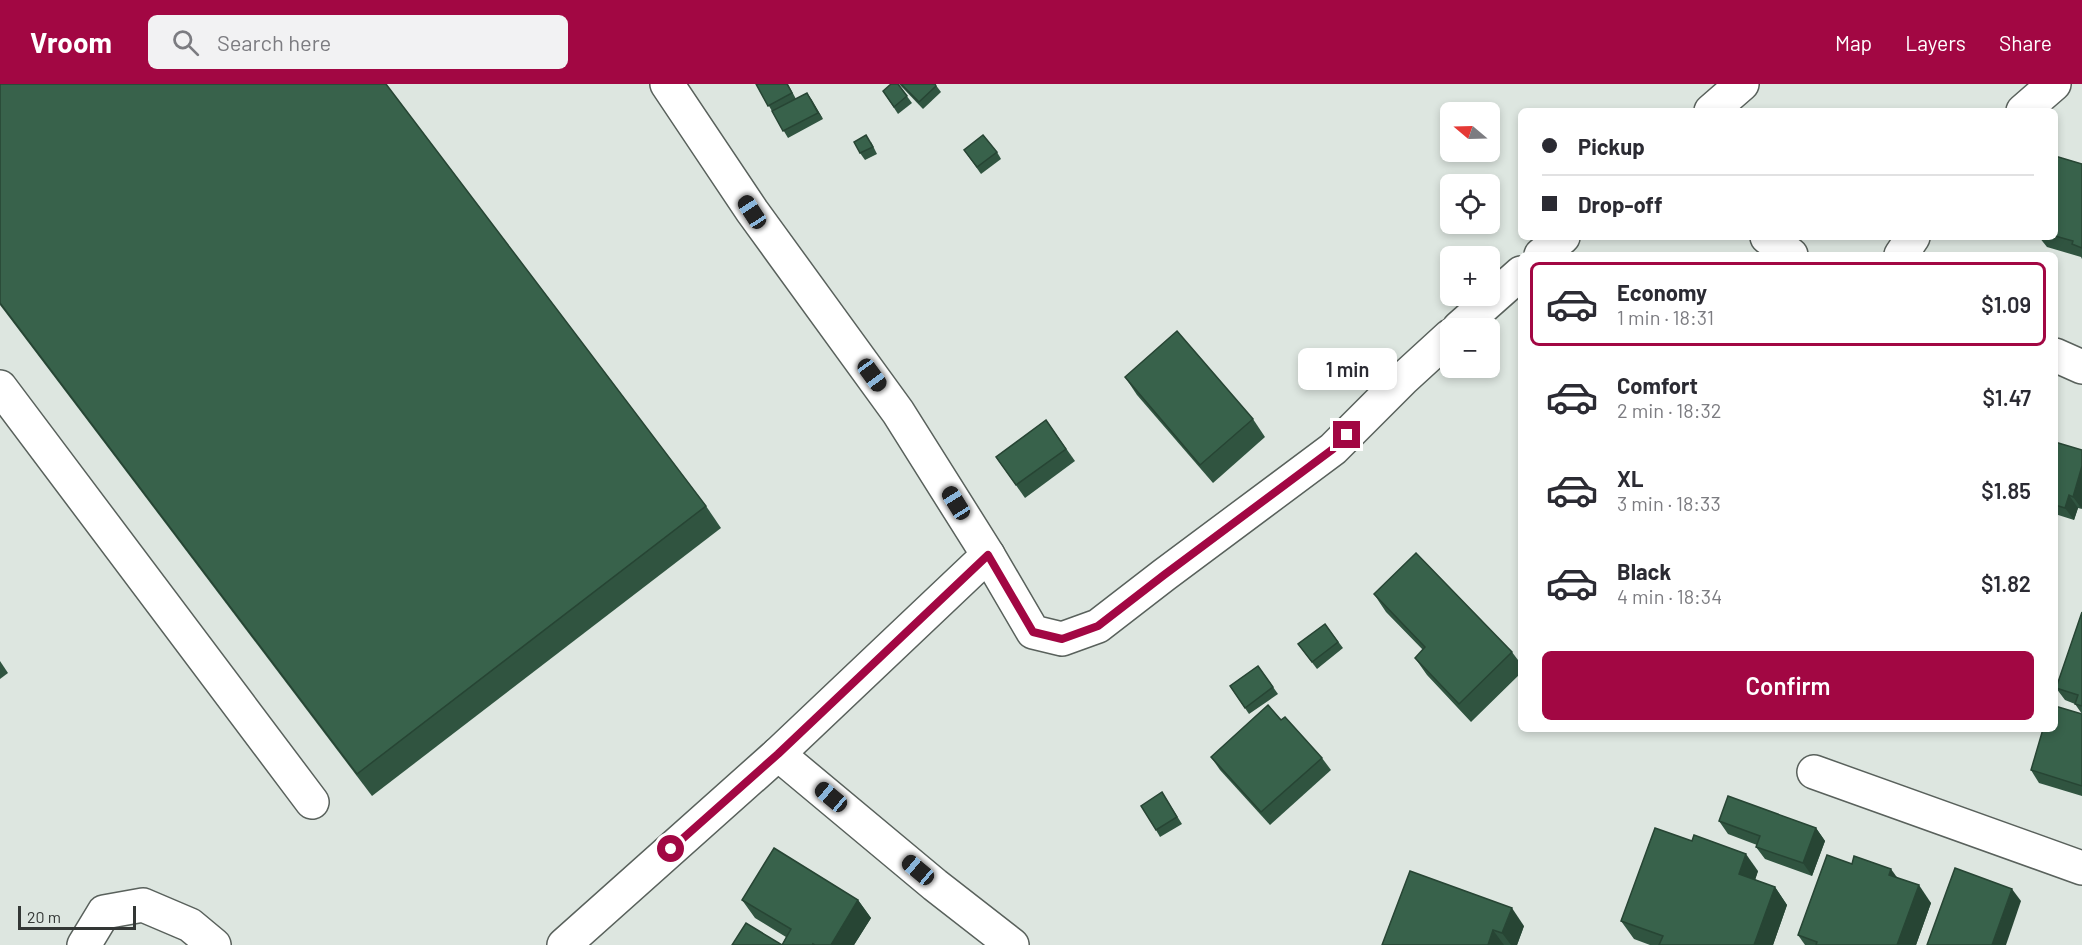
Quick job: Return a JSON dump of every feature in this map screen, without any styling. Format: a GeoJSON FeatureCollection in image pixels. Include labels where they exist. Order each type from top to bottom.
{"type":"FeatureCollection","features":[{"type":"Feature","properties":{"kind":"street"},"geometry":{"type":"LineString","coordinates":[[667,84],[752,212],[898,412],[988,555],[1033,632],[1062,639],[1098,626],[1333,449],[1440,345]]}},
{"type":"Feature","properties":{"kind":"street"},"geometry":{"type":"LineString","coordinates":[[1714,108],[1742,84]]}},
{"type":"Feature","properties":{"kind":"street"},"geometry":{"type":"LineString","coordinates":[[2026,108],[2054,84]]}},
{"type":"Feature","properties":{"kind":"street"},"geometry":{"type":"LineString","coordinates":[[1546,252],[1560,240]]}},
{"type":"Feature","properties":{"kind":"street"},"geometry":{"type":"LineString","coordinates":[[1771,240],[1787,252]]}},
{"type":"Feature","properties":{"kind":"street"},"geometry":{"type":"LineString","coordinates":[[1470,318],[1518,276]]}},
{"type":"Feature","properties":{"kind":"street"},"geometry":{"type":"LineString","coordinates":[[2058,357],[2082,367]]}},
{"type":"Feature","properties":{"kind":"street"},"geometry":{"type":"LineString","coordinates":[[0,387],[312,802]]}},
{"type":"Feature","properties":{"kind":"street"},"geometry":{"type":"LineString","coordinates":[[564,945],[778,754],[988,555]]}},
{"type":"Feature","properties":{"kind":"street"},"geometry":{"type":"LineString","coordinates":[[778,754],[935,885],[1012,945]]}},
{"type":"Feature","properties":{"kind":"street"},"geometry":{"type":"LineString","coordinates":[[1814,772],[2082,868]]}},
{"type":"Feature","properties":{"kind":"street"},"geometry":{"type":"LineString","coordinates":[[84,945],[104,912],[143,905],[190,925],[214,945]]}},
{"type":"Feature","properties":{"kind":"building"},"geometry":{"type":"Polygon","coordinates":[[[0,84],[386,84],[706,506],[357,774],[0,303],[0,84]]]}},
{"type":"Feature","properties":{"kind":"building"},"geometry":{"type":"Polygon","coordinates":[[[756,84],[787,84],[792,93],[768,106],[756,84]]]}},
{"type":"Feature","properties":{"kind":"building"},"geometry":{"type":"Polygon","coordinates":[[[891,84],[898,84],[907,96],[894,107],[883,91],[891,84]]]}},
{"type":"Feature","properties":{"kind":"building"},"geometry":{"type":"Polygon","coordinates":[[[901,84],[935,84],[936,86],[919,102],[901,84]]]}},
{"type":"Feature","properties":{"kind":"building"},"geometry":{"type":"Polygon","coordinates":[[[807,93],[818,113],[783,131],[772,111],[807,93]]]}},
{"type":"Feature","properties":{"kind":"building"},"geometry":{"type":"Polygon","coordinates":[[[866,135],[873,147],[860,153],[854,142],[866,135]]]}},
{"type":"Feature","properties":{"kind":"building"},"geometry":{"type":"Polygon","coordinates":[[[983,135],[997,152],[977,167],[964,150],[983,135]]]}},
{"type":"Feature","properties":{"kind":"building"},"geometry":{"type":"Polygon","coordinates":[[[2058,157],[2082,164],[2082,248],[2072,244],[2073,241],[2058,237],[2058,157]]]}},
{"type":"Feature","properties":{"kind":"building"},"geometry":{"type":"Polygon","coordinates":[[[1177,331],[1253,419],[1200,465],[1125,377],[1177,331]]]}},
{"type":"Feature","properties":{"kind":"building"},"geometry":{"type":"Polygon","coordinates":[[[1046,420],[1066,449],[1016,485],[996,457],[1046,420]]]}},
{"type":"Feature","properties":{"kind":"building"},"geometry":{"type":"Polygon","coordinates":[[[2058,443],[2082,450],[2082,466],[2073,497],[2069,495],[2065,508],[2058,506],[2058,443]]]}},
{"type":"Feature","properties":{"kind":"building"},"geometry":{"type":"Polygon","coordinates":[[[1416,553],[1512,652],[1459,704],[1415,658],[1425,647],[1374,594],[1416,553]]]}},
{"type":"Feature","properties":{"kind":"building"},"geometry":{"type":"Polygon","coordinates":[[[2082,612],[2082,706],[2075,704],[2078,695],[2058,689],[2058,682],[2082,612]]]}},
{"type":"Feature","properties":{"kind":"building"},"geometry":{"type":"Polygon","coordinates":[[[1325,624],[1338,642],[1312,662],[1298,644],[1325,624]]]}},
{"type":"Feature","properties":{"kind":"building"},"geometry":{"type":"Polygon","coordinates":[[[1258,666],[1273,687],[1245,708],[1230,686],[1258,666]]]}},
{"type":"Feature","properties":{"kind":"building"},"geometry":{"type":"Polygon","coordinates":[[[1268,705],[1281,720],[1285,717],[1322,758],[1261,812],[1211,757],[1268,705]]]}},
{"type":"Feature","properties":{"kind":"building"},"geometry":{"type":"Polygon","coordinates":[[[2058,707],[2082,714],[2082,786],[2031,770],[2042,732],[2058,732],[2058,707]]]}},
{"type":"Feature","properties":{"kind":"building"},"geometry":{"type":"Polygon","coordinates":[[[1162,792],[1177,817],[1156,830],[1141,806],[1162,792]]]}},
{"type":"Feature","properties":{"kind":"building"},"geometry":{"type":"Polygon","coordinates":[[[1728,796],[1816,828],[1803,863],[1756,847],[1760,836],[1719,821],[1728,796]]]}},
{"type":"Feature","properties":{"kind":"building"},"geometry":{"type":"Polygon","coordinates":[[[1655,828],[1692,841],[1694,835],[1746,854],[1739,874],[1775,887],[1754,945],[1659,945],[1663,936],[1621,921],[1655,828]]]}},
{"type":"Feature","properties":{"kind":"building"},"geometry":{"type":"Polygon","coordinates":[[[774,848],[858,900],[831,945],[782,945],[791,929],[742,900],[774,848]]]}},
{"type":"Feature","properties":{"kind":"building"},"geometry":{"type":"Polygon","coordinates":[[[1827,855],[1852,864],[1854,856],[1891,869],[1889,875],[1919,885],[1897,945],[1816,945],[1817,942],[1798,935],[1827,855]]]}},
{"type":"Feature","properties":{"kind":"building"},"geometry":{"type":"Polygon","coordinates":[[[1955,868],[2012,889],[1992,945],[1927,945],[1955,868]]]}},
{"type":"Feature","properties":{"kind":"building"},"geometry":{"type":"Polygon","coordinates":[[[1410,871],[1512,908],[1502,933],[1493,930],[1488,945],[1382,945],[1410,871]]]}},
{"type":"Feature","properties":{"kind":"building"},"geometry":{"type":"Polygon","coordinates":[[[746,923],[782,945],[732,945],[746,923]]]}},
{"type":"Feature","properties":{"kind":"route"},"geometry":{"type":"LineString","coordinates":[[671,849],[778,754],[988,555],[1033,632],[1062,639],[1080,633],[1098,626],[1333,449],[1347,435]]}}]}
